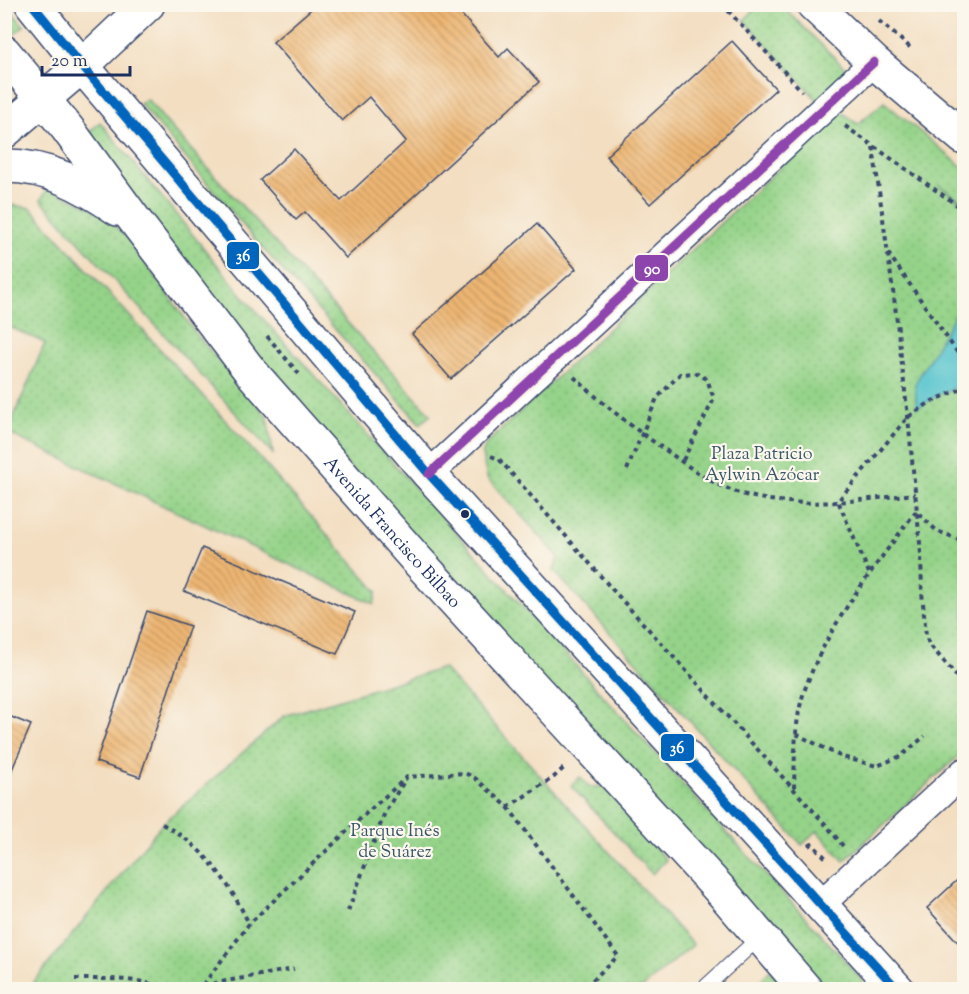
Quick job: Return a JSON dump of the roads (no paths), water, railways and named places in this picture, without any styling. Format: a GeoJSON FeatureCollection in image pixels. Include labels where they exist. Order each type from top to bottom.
{"type":"FeatureCollection","features":[{"type":"Feature","properties":{"kind":"main road"},"geometry":{"type":"LineString","coordinates":[[32,4],[82,66],[429,474],[898,990]]}},
{"type":"Feature","properties":{"kind":"main road"},"geometry":{"type":"LineString","coordinates":[[813,4],[874,62],[964,138]]}},
{"type":"Feature","properties":{"kind":"main road"},"geometry":{"type":"LineString","coordinates":[[4,132],[82,66],[142,7]]}},
{"type":"Feature","properties":{"kind":"main road","name":"Avenida Francisco Bilbao"},"geometry":{"type":"LineString","coordinates":[[4,52],[44,98],[251,372],[416,559],[722,892],[806,990]]}},
{"type":"Feature","properties":{"kind":"main road"},"geometry":{"type":"LineString","coordinates":[[4,166],[35,168],[55,174],[94,193],[136,222]]}},
{"type":"Feature","properties":{"kind":"street"},"geometry":{"type":"LineString","coordinates":[[429,474],[874,62]]}},
{"type":"Feature","properties":{"kind":"street"},"geometry":{"type":"LineString","coordinates":[[820,904],[964,772]]}},
{"type":"Feature","properties":{"kind":"lane"},"geometry":{"type":"LineString","coordinates":[[702,990],[760,937]]}},
{"type":"Feature","properties":{"kind":"water"},"geometry":{"type":"Polygon","coordinates":[[[964,299],[964,386],[946,391],[917,408],[915,384],[964,299]]]}},
{"type":"Feature","properties":{"kind":"park label","name":"Plaza Patricio Aylwin Azócar"},"geometry":{"type":"Point","coordinates":[762,463]}},
{"type":"Feature","properties":{"kind":"park label","name":"Parque Inés de Suárez"},"geometry":{"type":"Point","coordinates":[395,840]}}]}
